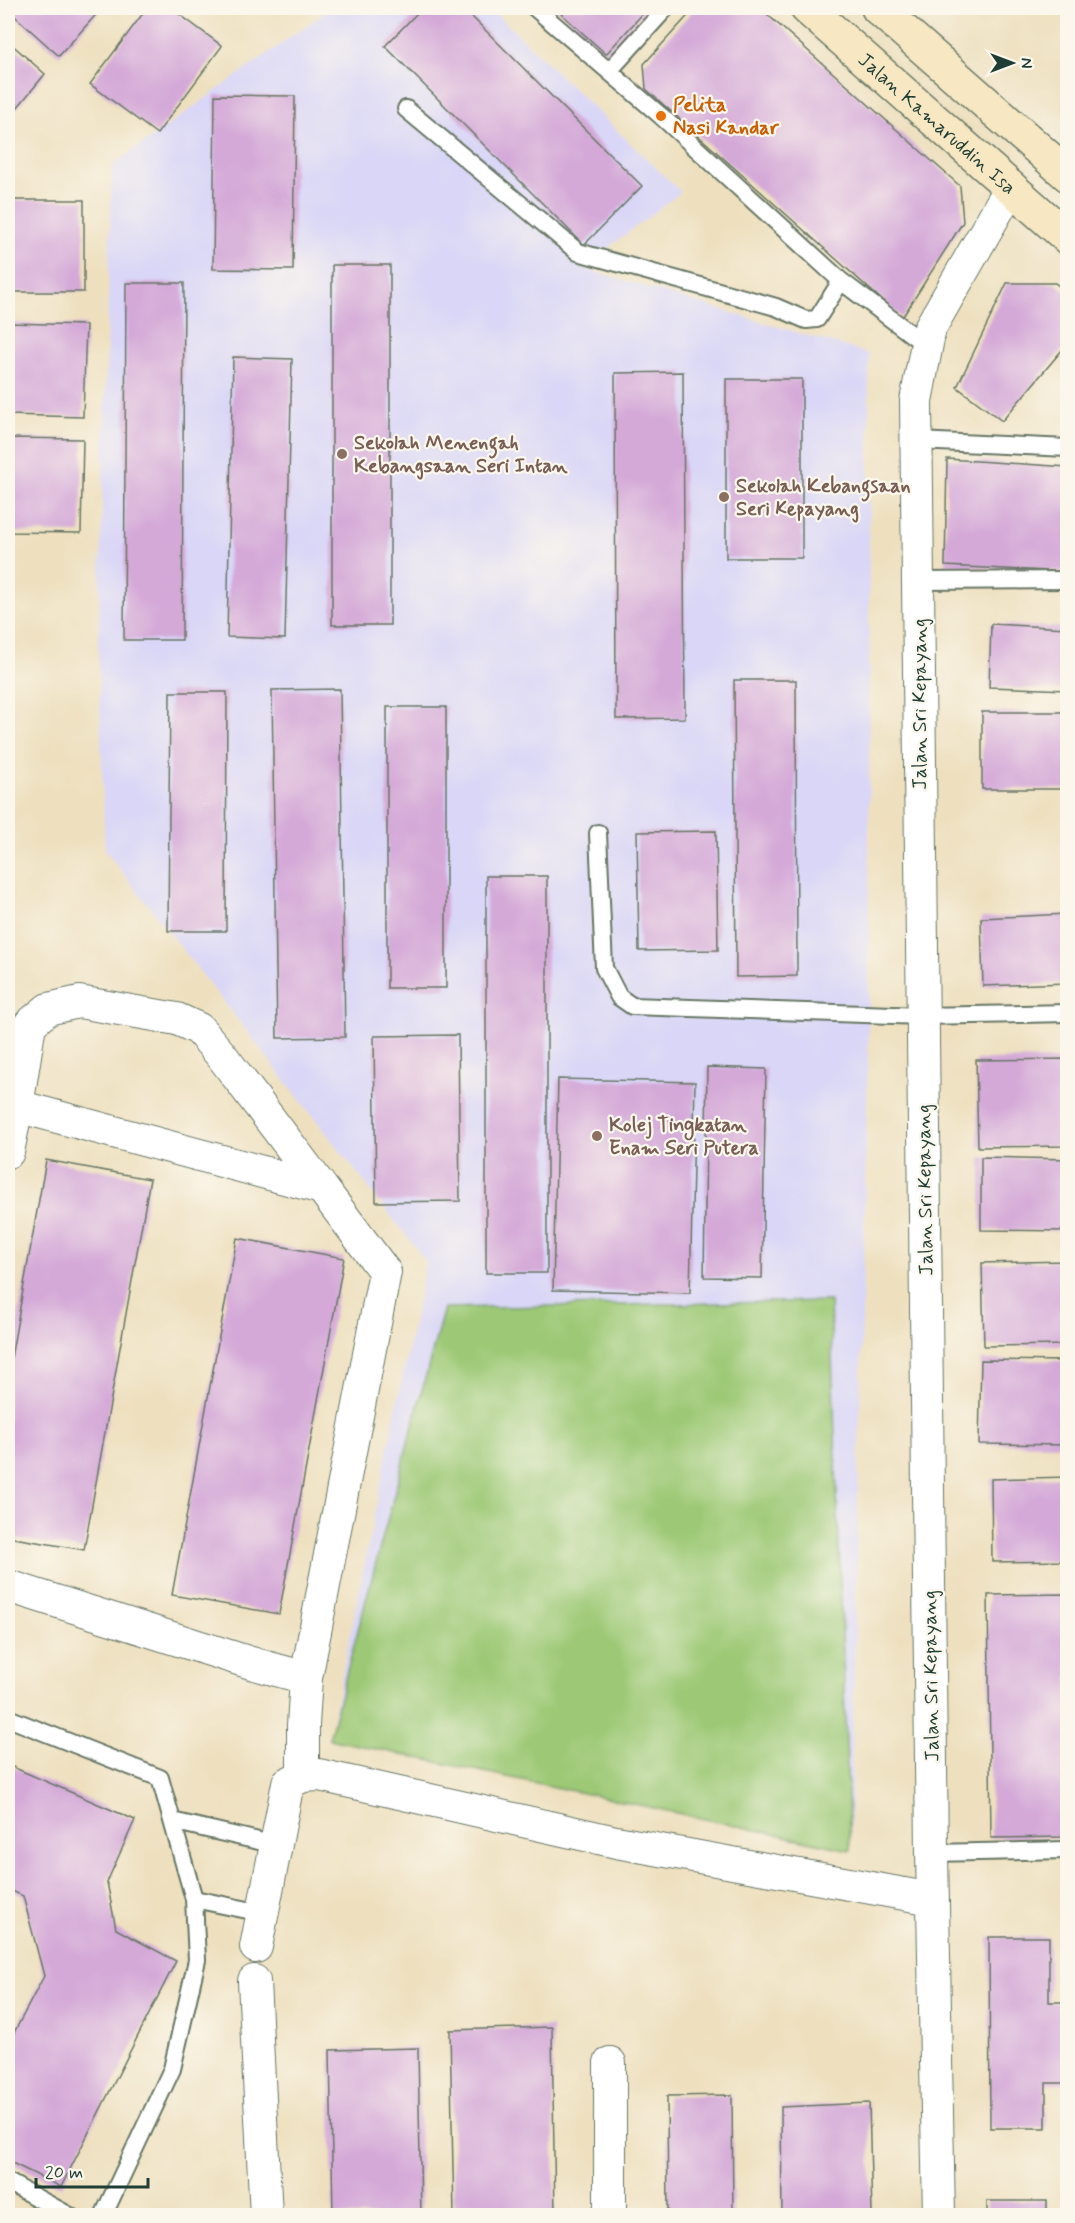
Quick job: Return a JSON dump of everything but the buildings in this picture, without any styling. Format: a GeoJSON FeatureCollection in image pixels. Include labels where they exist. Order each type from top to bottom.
{"type":"FeatureCollection","features":[{"type":"Feature","properties":{"kind":"main road","name":"Jalan Kamaruddin Isa"},"geometry":{"type":"LineString","coordinates":[[807,8],[1068,238]]}},
{"type":"Feature","properties":{"kind":"main road"},"geometry":{"type":"LineString","coordinates":[[878,8],[1068,175]]}},
{"type":"Feature","properties":{"kind":"main road"},"geometry":{"type":"LineString","coordinates":[[1011,187],[1039,149]]}},
{"type":"Feature","properties":{"kind":"street","name":"Jalan Sri Kepayang"},"geometry":{"type":"LineString","coordinates":[[939,2216],[932,1899],[916,401],[930,328],[1011,187]]}},
{"type":"Feature","properties":{"kind":"street"},"geometry":{"type":"LineString","coordinates":[[8,1152],[30,1024],[48,1009],[79,1002],[177,1019],[199,1029],[222,1056],[385,1272],[306,1678],[303,1776]]}},
{"type":"Feature","properties":{"kind":"street"},"geometry":{"type":"LineString","coordinates":[[17,1106],[322,1188]]}},
{"type":"Feature","properties":{"kind":"street"},"geometry":{"type":"LineString","coordinates":[[8,1586],[250,1663],[306,1678]]}},
{"type":"Feature","properties":{"kind":"street"},"geometry":{"type":"LineString","coordinates":[[256,1947],[288,1783],[303,1776],[319,1775],[616,1842],[932,1899]]}},
{"type":"Feature","properties":{"kind":"street"},"geometry":{"type":"LineString","coordinates":[[254,1981],[266,2216]]}},
{"type":"Feature","properties":{"kind":"street"},"geometry":{"type":"LineString","coordinates":[[610,2063],[610,2216]]}},
{"type":"Feature","properties":{"kind":"lane"},"geometry":{"type":"LineString","coordinates":[[535,8],[609,71],[842,281],[927,346]]}},
{"type":"Feature","properties":{"kind":"lane"},"geometry":{"type":"LineString","coordinates":[[609,71],[666,8]]}},
{"type":"Feature","properties":{"kind":"lane"},"geometry":{"type":"LineString","coordinates":[[406,109],[578,252],[776,307],[806,320],[817,319],[842,281]]}},
{"type":"Feature","properties":{"kind":"lane"},"geometry":{"type":"LineString","coordinates":[[917,441],[1068,448]]}},
{"type":"Feature","properties":{"kind":"lane"},"geometry":{"type":"LineString","coordinates":[[918,581],[1068,580]]}},
{"type":"Feature","properties":{"kind":"lane"},"geometry":{"type":"LineString","coordinates":[[598,833],[604,968],[619,998],[632,1006],[922,1016],[1068,1013]]}},
{"type":"Feature","properties":{"kind":"lane"},"geometry":{"type":"LineString","coordinates":[[8,1718],[160,1778],[194,1899],[197,1960],[172,2069],[104,2216]]}},
{"type":"Feature","properties":{"kind":"lane"},"geometry":{"type":"LineString","coordinates":[[172,1821],[276,1845]]}},
{"type":"Feature","properties":{"kind":"lane"},"geometry":{"type":"LineString","coordinates":[[932,1852],[1068,1850]]}},
{"type":"Feature","properties":{"kind":"lane"},"geometry":{"type":"LineString","coordinates":[[194,1899],[262,1913]]}},
{"type":"Feature","properties":{"kind":"lane"},"geometry":{"type":"LineString","coordinates":[[8,2182],[70,2216]]}},
{"type":"Feature","properties":{"kind":"shaded area"},"geometry":{"type":"Polygon","coordinates":[[[331,8],[490,8],[681,192],[582,268],[869,354],[869,1011],[850,1850],[329,1739],[426,1261],[105,850],[98,651],[112,166],[331,8]]]}},
{"type":"Feature","properties":{"kind":"green space"},"geometry":{"type":"Polygon","coordinates":[[[830,1301],[850,1850],[329,1739],[444,1308],[830,1301]]]}},
{"type":"Feature","properties":{"kind":"place","name":"Pelita Nasi Kandar"},"geometry":{"type":"Point","coordinates":[661,116]}},
{"type":"Feature","properties":{"kind":"place","name":"Sekolah Menengah Kebangsaan Seri Intan"},"geometry":{"type":"Point","coordinates":[342,454]}},
{"type":"Feature","properties":{"kind":"place","name":"Sekolah Kebangsaan Seri Kepayang"},"geometry":{"type":"Point","coordinates":[724,497]}},
{"type":"Feature","properties":{"kind":"place","name":"Kolej Tingkatan Enam Seri Putera"},"geometry":{"type":"Point","coordinates":[597,1136]}}]}
